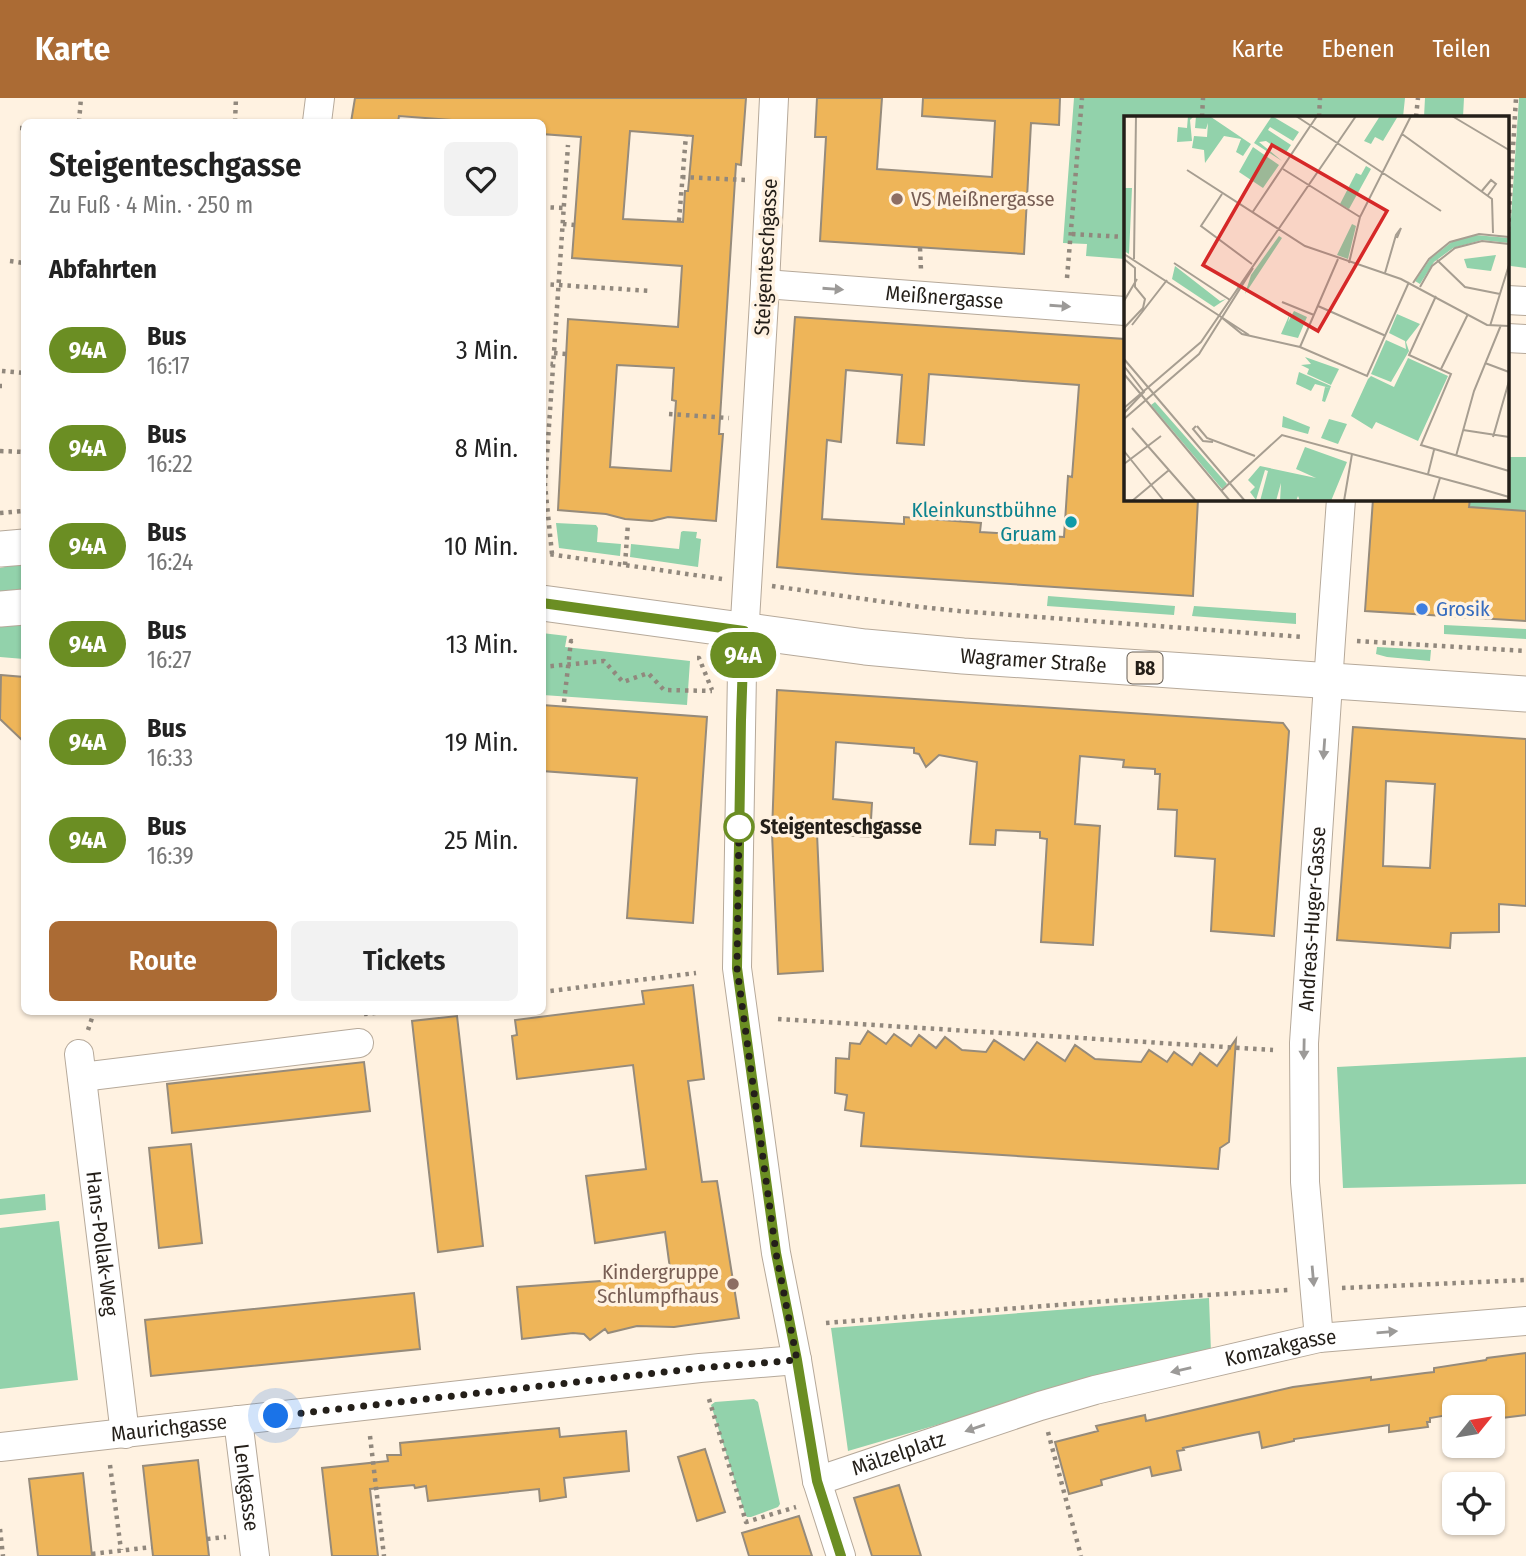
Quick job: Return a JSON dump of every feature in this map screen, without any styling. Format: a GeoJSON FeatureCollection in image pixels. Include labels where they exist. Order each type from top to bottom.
{"type":"FeatureCollection","features":[{"type":"Feature","properties":{"kind":"main road"},"geometry":{"type":"LineString","coordinates":[[0,549],[21,547]]}},
{"type":"Feature","properties":{"kind":"main road","name":"Wagramer Straße"},"geometry":{"type":"LineString","coordinates":[[546,604],[865,647],[951,655],[1526,694]]}},
{"type":"Feature","properties":{"kind":"main road"},"geometry":{"type":"LineString","coordinates":[[0,609],[21,607]]}},
{"type":"Feature","properties":{"kind":"street"},"geometry":{"type":"LineString","coordinates":[[317,119],[320,98]]}},
{"type":"Feature","properties":{"kind":"street","name":"Steigenteschgasse"},"geometry":{"type":"LineString","coordinates":[[774,98],[744,631],[737,968],[776,1253],[797,1360]]}},
{"type":"Feature","properties":{"kind":"street","name":"Meißnergasse"},"geometry":{"type":"LineString","coordinates":[[765,284],[1124,312]]}},
{"type":"Feature","properties":{"kind":"street"},"geometry":{"type":"LineString","coordinates":[[1508,300],[1526,301]]}},
{"type":"Feature","properties":{"kind":"street"},"geometry":{"type":"LineString","coordinates":[[1508,338],[1526,340]]}},
{"type":"Feature","properties":{"kind":"street","name":"Andreas-Huger-Gasse"},"geometry":{"type":"LineString","coordinates":[[1319,1338],[1305,1182],[1304,1053],[1341,500]]}},
{"type":"Feature","properties":{"kind":"street","name":"Hans-Pollak-Weg"},"geometry":{"type":"LineString","coordinates":[[125,1434],[80,1066],[359,1043]]}},
{"type":"Feature","properties":{"kind":"street","name":"Komzakgasse"},"geometry":{"type":"LineString","coordinates":[[1040,1406],[1095,1390],[1319,1338],[1526,1321]]}},
{"type":"Feature","properties":{"kind":"street"},"geometry":{"type":"LineString","coordinates":[[797,1360],[811,1493],[841,1556]]}},
{"type":"Feature","properties":{"kind":"street","name":"Maurichgasse"},"geometry":{"type":"LineString","coordinates":[[0,1447],[700,1368],[797,1360]]}},
{"type":"Feature","properties":{"kind":"street","name":"Mälzelplatz"},"geometry":{"type":"LineString","coordinates":[[811,1493],[1040,1406]]}},
{"type":"Feature","properties":{"kind":"street","name":"Lenkgasse"},"geometry":{"type":"LineString","coordinates":[[237,1420],[255,1556]]}},
{"type":"Feature","properties":{"kind":"path"},"geometry":{"type":"LineString","coordinates":[[79,119],[81,98]]}},
{"type":"Feature","properties":{"kind":"path"},"geometry":{"type":"LineString","coordinates":[[235,119],[236,98]]}},
{"type":"Feature","properties":{"kind":"path"},"geometry":{"type":"LineString","coordinates":[[1064,307],[1082,98]]}},
{"type":"Feature","properties":{"kind":"path"},"geometry":{"type":"LineString","coordinates":[[1202,116],[1203,98]]}},
{"type":"Feature","properties":{"kind":"path"},"geometry":{"type":"LineString","coordinates":[[1319,116],[1320,98]]}},
{"type":"Feature","properties":{"kind":"path"},"geometry":{"type":"LineString","coordinates":[[1416,116],[1418,98]]}},
{"type":"Feature","properties":{"kind":"path"},"geometry":{"type":"LineString","coordinates":[[1508,230],[1516,98]]}},
{"type":"Feature","properties":{"kind":"path"},"geometry":{"type":"LineString","coordinates":[[679,221],[686,135]]}},
{"type":"Feature","properties":{"kind":"path"},"geometry":{"type":"LineString","coordinates":[[546,461],[568,145]]}},
{"type":"Feature","properties":{"kind":"path"},"geometry":{"type":"LineString","coordinates":[[682,177],[746,180]]}},
{"type":"Feature","properties":{"kind":"path"},"geometry":{"type":"LineString","coordinates":[[546,207],[564,208]]}},
{"type":"Feature","properties":{"kind":"path"},"geometry":{"type":"LineString","coordinates":[[563,223],[575,225]]}},
{"type":"Feature","properties":{"kind":"path"},"geometry":{"type":"LineString","coordinates":[[1072,234],[1124,237]]}},
{"type":"Feature","properties":{"kind":"path"},"geometry":{"type":"LineString","coordinates":[[920,248],[920,271]]}},
{"type":"Feature","properties":{"kind":"path"},"geometry":{"type":"LineString","coordinates":[[10,261],[21,263]]}},
{"type":"Feature","properties":{"kind":"path"},"geometry":{"type":"LineString","coordinates":[[546,284],[652,291]]}},
{"type":"Feature","properties":{"kind":"path"},"geometry":{"type":"LineString","coordinates":[[554,353],[567,354]]}},
{"type":"Feature","properties":{"kind":"path"},"geometry":{"type":"LineString","coordinates":[[546,363],[553,364]]}},
{"type":"Feature","properties":{"kind":"path"},"geometry":{"type":"LineString","coordinates":[[2,371],[21,373]]}},
{"type":"Feature","properties":{"kind":"path"},"geometry":{"type":"LineString","coordinates":[[670,414],[730,418]]}},
{"type":"Feature","properties":{"kind":"path"},"geometry":{"type":"LineString","coordinates":[[0,451],[21,452]]}},
{"type":"Feature","properties":{"kind":"path"},"geometry":{"type":"LineString","coordinates":[[546,505],[552,555]]}},
{"type":"Feature","properties":{"kind":"path"},"geometry":{"type":"LineString","coordinates":[[0,513],[21,510]]}},
{"type":"Feature","properties":{"kind":"path"},"geometry":{"type":"LineString","coordinates":[[625,565],[628,523]]}},
{"type":"Feature","properties":{"kind":"path"},"geometry":{"type":"LineString","coordinates":[[546,554],[710,578]]}},
{"type":"Feature","properties":{"kind":"path","name":"Wagramer Straße"},"geometry":{"type":"LineString","coordinates":[[747,582],[959,611],[1526,651]]}},
{"type":"Feature","properties":{"kind":"path"},"geometry":{"type":"LineString","coordinates":[[564,702],[571,641],[584,643]]}},
{"type":"Feature","properties":{"kind":"path"},"geometry":{"type":"LineString","coordinates":[[686,656],[699,658],[712,691],[711,701]]}},
{"type":"Feature","properties":{"kind":"path"},"geometry":{"type":"LineString","coordinates":[[546,667],[604,661],[623,682],[648,673],[664,690],[712,691]]}},
{"type":"Feature","properties":{"kind":"path"},"geometry":{"type":"LineString","coordinates":[[546,992],[696,973]]}},
{"type":"Feature","properties":{"kind":"path"},"geometry":{"type":"LineString","coordinates":[[778,1019],[1273,1050]]}},
{"type":"Feature","properties":{"kind":"path"},"geometry":{"type":"LineString","coordinates":[[1335,1287],[1526,1280]]}},
{"type":"Feature","properties":{"kind":"path"},"geometry":{"type":"LineString","coordinates":[[826,1323],[883,1321],[1108,1301],[1292,1289]]}},
{"type":"Feature","properties":{"kind":"path"},"geometry":{"type":"LineString","coordinates":[[709,1399],[746,1522],[811,1493]]}},
{"type":"Feature","properties":{"kind":"path"},"geometry":{"type":"LineString","coordinates":[[1040,1406],[1081,1556]]}},
{"type":"Feature","properties":{"kind":"path"},"geometry":{"type":"LineString","coordinates":[[370,1436],[384,1556]]}},
{"type":"Feature","properties":{"kind":"path"},"geometry":{"type":"LineString","coordinates":[[110,1465],[121,1550]]}},
{"type":"Feature","properties":{"kind":"path"},"geometry":{"type":"LineString","coordinates":[[0,1529],[3,1556]]}},
{"type":"Feature","properties":{"kind":"path"},"geometry":{"type":"LineString","coordinates":[[207,1539],[233,1536]]}},
{"type":"Feature","properties":{"kind":"path"},"geometry":{"type":"LineString","coordinates":[[92,1554],[152,1546]]}},
{"type":"Feature","properties":{"kind":"green space"},"geometry":{"type":"Polygon","coordinates":[[[1074,98],[1405,98],[1403,116],[1124,116],[1124,259],[1086,256],[1087,244],[1063,243],[1074,98]]]}},
{"type":"Feature","properties":{"kind":"green space"},"geometry":{"type":"Polygon","coordinates":[[[1425,98],[1464,98],[1463,116],[1424,116],[1425,98]]]}},
{"type":"Feature","properties":{"kind":"green space"},"geometry":{"type":"Polygon","coordinates":[[[1519,98],[1526,98],[1526,268],[1508,263],[1519,98]]]}},
{"type":"Feature","properties":{"kind":"green space"},"geometry":{"type":"Polygon","coordinates":[[[1508,457],[1526,457],[1526,511],[1469,507],[1470,500],[1508,500],[1508,457]]]}},
{"type":"Feature","properties":{"kind":"green space"},"geometry":{"type":"Polygon","coordinates":[[[556,523],[596,525],[597,542],[621,544],[620,556],[559,548],[556,523]]]}},
{"type":"Feature","properties":{"kind":"green space"},"geometry":{"type":"Polygon","coordinates":[[[683,531],[697,532],[696,538],[701,539],[698,567],[630,557],[631,544],[679,549],[683,531]]]}},
{"type":"Feature","properties":{"kind":"green space"},"geometry":{"type":"Polygon","coordinates":[[[21,564],[21,593],[0,596],[0,568],[21,564]]]}},
{"type":"Feature","properties":{"kind":"green space"},"geometry":{"type":"Polygon","coordinates":[[[1048,596],[1175,606],[1174,615],[1047,606],[1048,596]]]}},
{"type":"Feature","properties":{"kind":"green space"},"geometry":{"type":"Polygon","coordinates":[[[1194,606],[1296,613],[1296,624],[1192,616],[1194,606]]]}},
{"type":"Feature","properties":{"kind":"green space"},"geometry":{"type":"Polygon","coordinates":[[[21,622],[21,659],[0,657],[0,624],[21,622]]]}},
{"type":"Feature","properties":{"kind":"green space"},"geometry":{"type":"Polygon","coordinates":[[[1444,625],[1526,629],[1526,639],[1444,634],[1444,625]]]}},
{"type":"Feature","properties":{"kind":"green space"},"geometry":{"type":"Polygon","coordinates":[[[546,633],[567,636],[565,647],[690,661],[687,705],[546,695],[546,633]]]}},
{"type":"Feature","properties":{"kind":"green space"},"geometry":{"type":"Polygon","coordinates":[[[1377,647],[1431,650],[1430,661],[1387,657],[1376,654],[1377,647]]]}},
{"type":"Feature","properties":{"kind":"green space"},"geometry":{"type":"Polygon","coordinates":[[[1526,1057],[1526,1184],[1343,1188],[1337,1067],[1526,1057]]]}},
{"type":"Feature","properties":{"kind":"green space"},"geometry":{"type":"Polygon","coordinates":[[[45,1194],[46,1210],[0,1215],[0,1199],[45,1194]]]}},
{"type":"Feature","properties":{"kind":"green space"},"geometry":{"type":"Polygon","coordinates":[[[59,1221],[78,1380],[0,1389],[0,1228],[59,1221]]]}},
{"type":"Feature","properties":{"kind":"green space"},"geometry":{"type":"Polygon","coordinates":[[[1209,1298],[1211,1352],[1098,1378],[848,1451],[831,1328],[1209,1298]]]}},
{"type":"Feature","properties":{"kind":"green space"},"geometry":{"type":"Polygon","coordinates":[[[754,1399],[758,1402],[780,1504],[747,1517],[711,1405],[715,1402],[754,1399]]]}},
{"type":"Feature","properties":{"kind":"building"},"geometry":{"type":"Polygon","coordinates":[[[355,98],[746,98],[741,165],[736,164],[719,434],[723,434],[716,521],[668,517],[652,521],[558,510],[568,319],[678,327],[682,266],[572,258],[581,137],[546,134],[546,119],[438,119],[399,116],[398,119],[352,119],[355,98]],[[630,131],[623,219],[683,222],[693,136],[630,131]],[[617,365],[610,467],[671,471],[676,401],[672,400],[674,368],[617,365]]]}},
{"type":"Feature","properties":{"kind":"building","name":"VS Meißnergasse"},"geometry":{"type":"Polygon","coordinates":[[[817,98],[882,98],[877,169],[992,177],[995,121],[922,116],[923,98],[1060,98],[1059,125],[1031,123],[1024,254],[820,241],[826,137],[815,137],[817,98]]]}},
{"type":"Feature","properties":{"kind":"building"},"geometry":{"type":"Polygon","coordinates":[[[795,317],[1124,339],[1124,500],[1198,500],[1193,596],[777,567],[795,317]],[[846,370],[841,442],[827,440],[822,519],[904,524],[904,517],[981,523],[980,532],[1064,537],[1079,385],[929,374],[924,445],[897,443],[902,375],[846,370]]]}},
{"type":"Feature","properties":{"kind":"building"},"geometry":{"type":"Polygon","coordinates":[[[1373,500],[1470,500],[1469,507],[1526,511],[1526,621],[1365,611],[1373,500]]]}},
{"type":"Feature","properties":{"kind":"building"},"geometry":{"type":"Polygon","coordinates":[[[1,675],[21,677],[21,739],[0,719],[1,675]]]}},
{"type":"Feature","properties":{"kind":"building"},"geometry":{"type":"Polygon","coordinates":[[[777,690],[1283,723],[1289,731],[1274,936],[1211,931],[1215,859],[1175,856],[1177,810],[1158,809],[1160,774],[1155,774],[1155,769],[1123,767],[1124,760],[1080,756],[1075,824],[1100,826],[1093,945],[1041,942],[1047,839],[1040,838],[1040,832],[996,830],[995,845],[970,844],[977,762],[939,755],[926,767],[919,754],[914,753],[914,748],[836,742],[833,799],[872,803],[870,837],[817,833],[823,971],[778,974],[772,833],[777,690]]]}},
{"type":"Feature","properties":{"kind":"building"},"geometry":{"type":"Polygon","coordinates":[[[546,705],[707,717],[693,923],[627,918],[637,778],[546,771],[546,705]]]}},
{"type":"Feature","properties":{"kind":"building"},"geometry":{"type":"Polygon","coordinates":[[[1353,727],[1526,739],[1526,906],[1499,904],[1499,932],[1451,933],[1450,948],[1337,940],[1353,727]],[[1386,781],[1383,866],[1430,868],[1435,784],[1386,781]]]}},
{"type":"Feature","properties":{"kind":"building"},"geometry":{"type":"Polygon","coordinates":[[[693,985],[704,1079],[688,1081],[702,1182],[717,1181],[739,1318],[674,1327],[637,1326],[608,1333],[605,1329],[590,1340],[584,1334],[573,1333],[522,1339],[517,1287],[671,1276],[665,1232],[595,1243],[586,1176],[646,1169],[633,1065],[517,1079],[512,1036],[517,1035],[515,1020],[644,1004],[642,991],[693,985]]]}},
{"type":"Feature","properties":{"kind":"building"},"geometry":{"type":"Polygon","coordinates":[[[457,1016],[483,1246],[438,1252],[412,1021],[457,1016]]]}},
{"type":"Feature","properties":{"kind":"building"},"geometry":{"type":"Polygon","coordinates":[[[868,1031],[886,1044],[894,1034],[911,1046],[919,1035],[936,1048],[945,1037],[962,1050],[986,1052],[994,1040],[1024,1060],[1037,1042],[1065,1061],[1075,1045],[1095,1059],[1141,1062],[1149,1050],[1167,1062],[1174,1052],[1192,1065],[1200,1053],[1217,1066],[1236,1039],[1229,1142],[1220,1148],[1218,1169],[861,1146],[864,1113],[845,1110],[847,1095],[835,1093],[836,1058],[849,1059],[850,1043],[860,1044],[868,1031]]]}},
{"type":"Feature","properties":{"kind":"building"},"geometry":{"type":"Polygon","coordinates":[[[364,1062],[370,1111],[172,1133],[167,1084],[364,1062]]]}},
{"type":"Feature","properties":{"kind":"building"},"geometry":{"type":"Polygon","coordinates":[[[191,1144],[202,1243],[159,1248],[149,1148],[191,1144]]]}},
{"type":"Feature","properties":{"kind":"building"},"geometry":{"type":"Polygon","coordinates":[[[414,1293],[420,1349],[151,1376],[145,1320],[414,1293]]]}},
{"type":"Feature","properties":{"kind":"building"},"geometry":{"type":"Polygon","coordinates":[[[1526,1353],[1526,1415],[1505,1418],[1505,1395],[1442,1395],[1442,1416],[1430,1418],[1428,1427],[1389,1432],[1389,1425],[1294,1439],[1262,1448],[1259,1432],[1183,1448],[1184,1450],[1177,1451],[1181,1470],[1152,1476],[1150,1467],[1101,1480],[1102,1485],[1069,1494],[1055,1442],[1098,1431],[1096,1426],[1145,1415],[1146,1421],[1293,1387],[1434,1372],[1434,1368],[1526,1353]]]}},
{"type":"Feature","properties":{"kind":"building"},"geometry":{"type":"Polygon","coordinates":[[[559,1428],[560,1437],[626,1431],[629,1471],[564,1478],[566,1497],[540,1501],[539,1489],[428,1501],[426,1486],[370,1489],[378,1556],[332,1556],[322,1468],[388,1461],[387,1455],[401,1455],[400,1443],[559,1428]]]}},
{"type":"Feature","properties":{"kind":"building"},"geometry":{"type":"Polygon","coordinates":[[[705,1449],[725,1512],[697,1521],[678,1457],[705,1449]]]}},
{"type":"Feature","properties":{"kind":"building"},"geometry":{"type":"Polygon","coordinates":[[[198,1460],[209,1556],[153,1556],[143,1466],[198,1460]]]}},
{"type":"Feature","properties":{"kind":"building"},"geometry":{"type":"Polygon","coordinates":[[[83,1473],[92,1556],[38,1556],[29,1479],[83,1473]]]}},
{"type":"Feature","properties":{"kind":"building"},"geometry":{"type":"Polygon","coordinates":[[[899,1485],[921,1556],[872,1556],[854,1498],[899,1485]]]}},
{"type":"Feature","properties":{"kind":"building"},"geometry":{"type":"Polygon","coordinates":[[[799,1516],[812,1556],[749,1556],[742,1533],[799,1516]]]}},
{"type":"Feature","properties":{"kind":"bus line","name":"94A"},"geometry":{"type":"LineString","coordinates":[[546,604],[744,631],[737,968],[776,1253],[817,1481],[841,1556]]}},
{"type":"Feature","properties":{"kind":"place","name":"VS Meißnergasse"},"geometry":{"type":"Point","coordinates":[897,199]}},
{"type":"Feature","properties":{"kind":"place","name":"Kleinkunstbühne Gruam"},"geometry":{"type":"Point","coordinates":[1071,522]}},
{"type":"Feature","properties":{"kind":"place","name":"Grosik"},"geometry":{"type":"Point","coordinates":[1422,609]}},
{"type":"Feature","properties":{"kind":"place","name":"Steigenteschgasse"},"geometry":{"type":"Point","coordinates":[739,827]}},
{"type":"Feature","properties":{"kind":"place","name":"Kindergruppe Schlumpfhaus"},"geometry":{"type":"Point","coordinates":[733,1284]}},
{"type":"Feature","properties":{"kind":"route"},"geometry":{"type":"LineString","coordinates":[[276,1416],[700,1368],[797,1360],[776,1253],[737,968],[739,827]]}}]}
